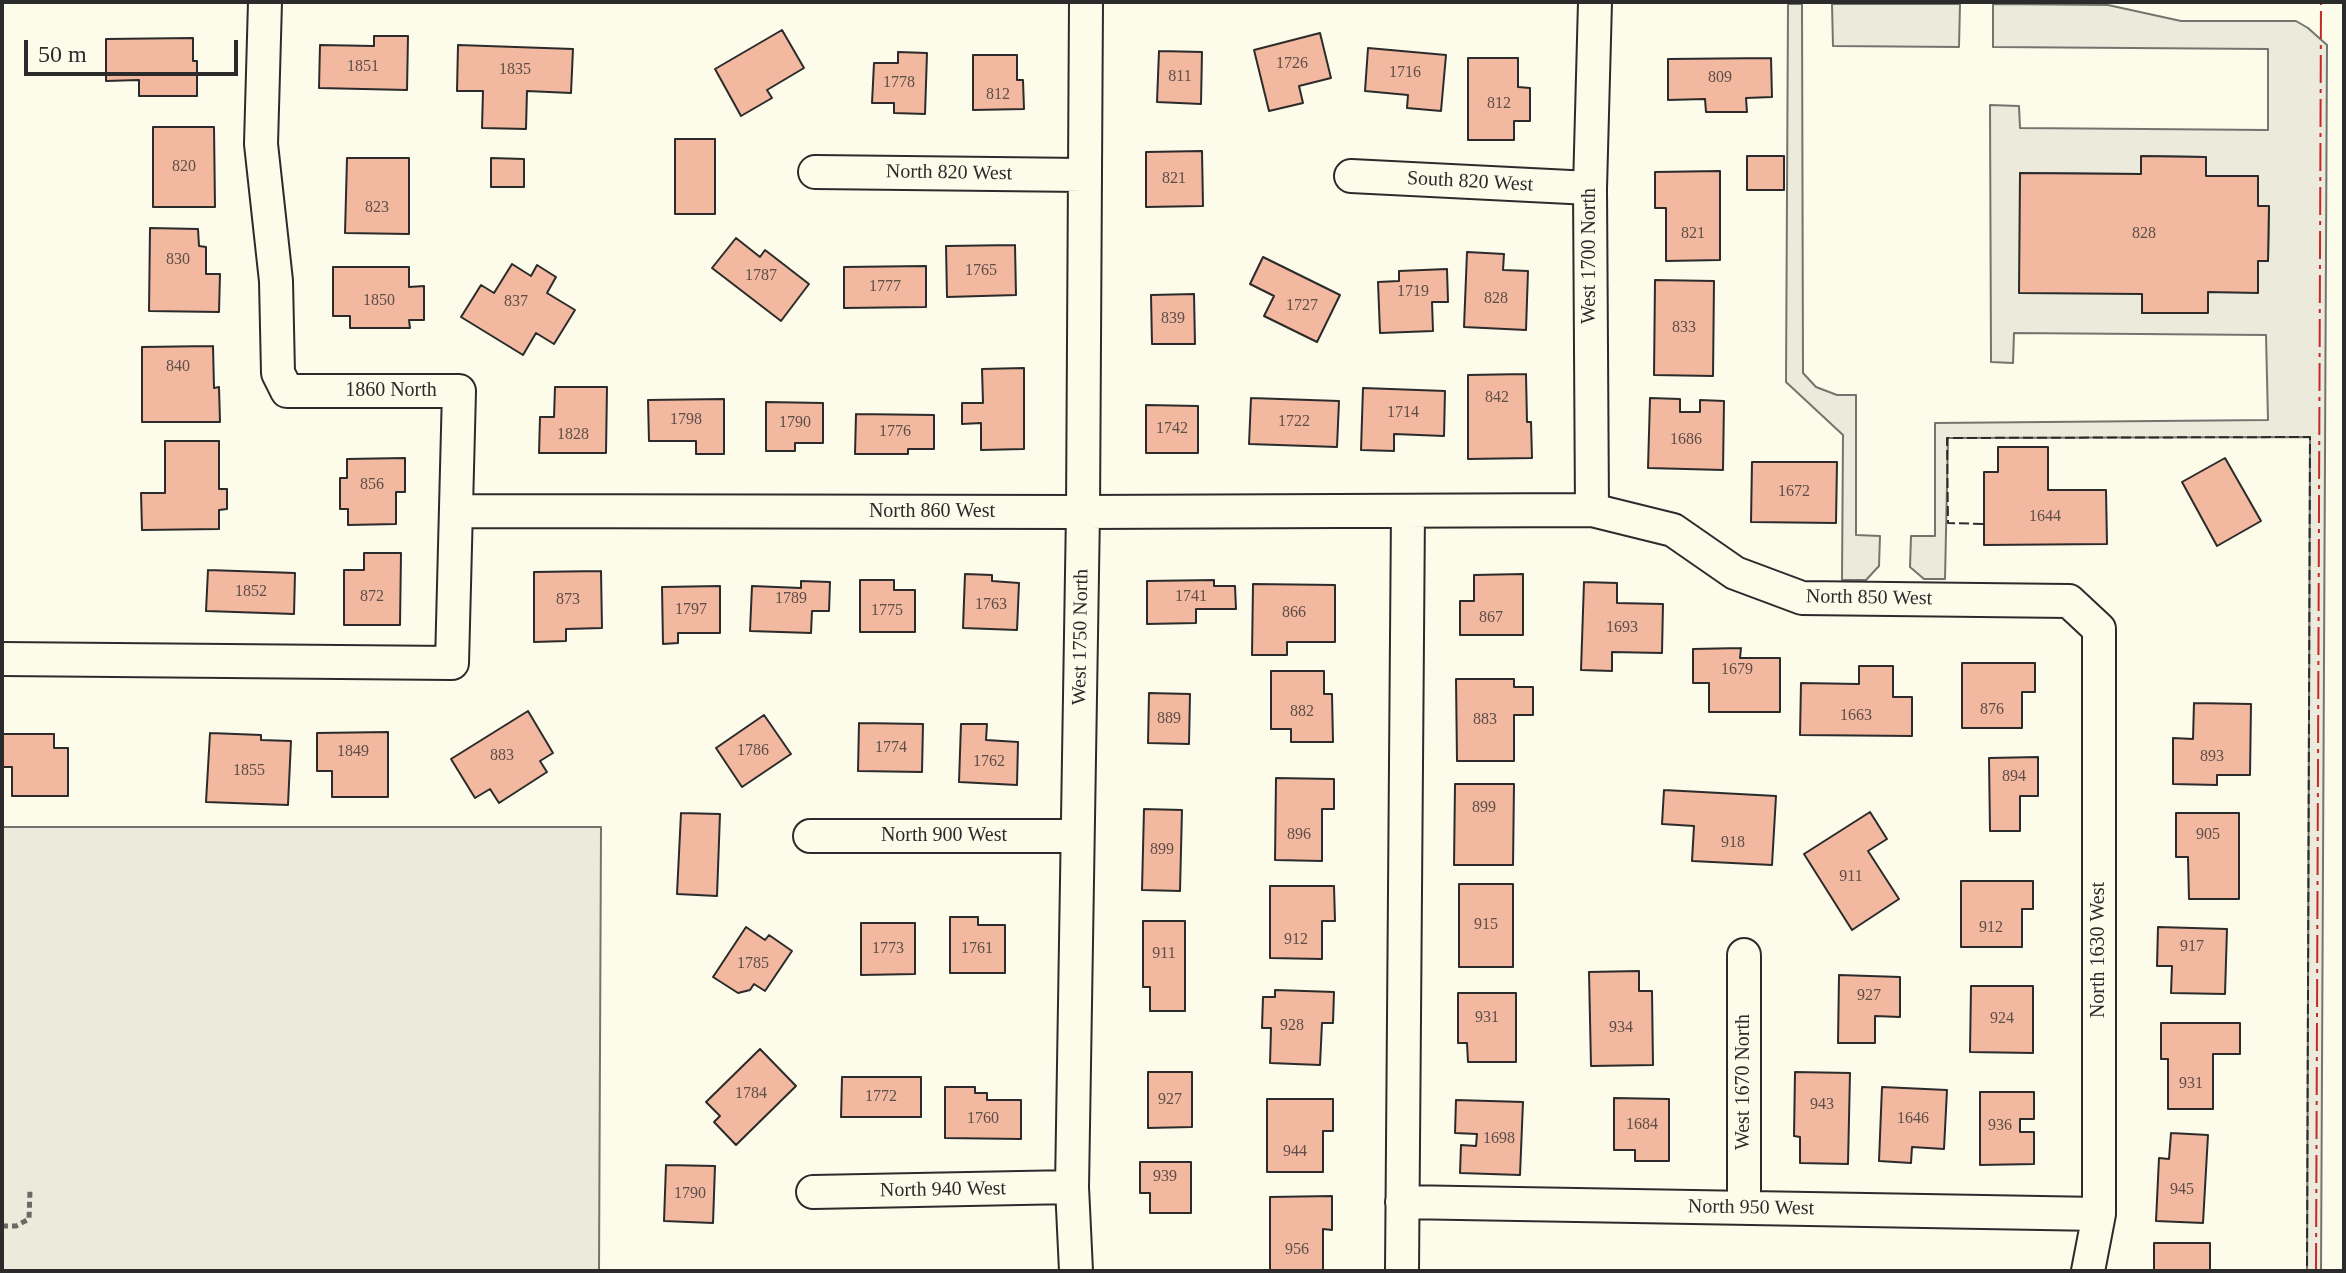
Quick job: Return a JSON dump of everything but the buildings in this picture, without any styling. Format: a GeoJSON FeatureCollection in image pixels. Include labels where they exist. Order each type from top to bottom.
{"type":"FeatureCollection","features":[{"type":"Feature","properties":{"kind":"street","name":"1860 North"},"geometry":{"type":"LineString","coordinates":[[2,659],[452,663],[459,391],[287,391],[278,373],[276,281],[261,144],[265,2]]}},
{"type":"Feature","properties":{"kind":"street","name":"West 1750 North"},"geometry":{"type":"LineString","coordinates":[[1076,1271],[1072,1187],[1083,512],[1086,2]]}},
{"type":"Feature","properties":{"kind":"street","name":"West 1700 North"},"geometry":{"type":"LineString","coordinates":[[1592,510],[1590,188],[1595,2]]}},
{"type":"Feature","properties":{"kind":"street","name":"North 820 West"},"geometry":{"type":"LineString","coordinates":[[815,172],[1083,175]]}},
{"type":"Feature","properties":{"kind":"street","name":"South 820 West"},"geometry":{"type":"LineString","coordinates":[[1351,176],[1590,188]]}},
{"type":"Feature","properties":{"kind":"street","name":"North 850 West"},"geometry":{"type":"LineString","coordinates":[[1408,511],[1592,510],[1673,530],[1735,573],[1802,598],[2069,601],[2099,629]]}},
{"type":"Feature","properties":{"kind":"street","name":"North 860 West"},"geometry":{"type":"LineString","coordinates":[[456,511],[1408,511]]}},
{"type":"Feature","properties":{"kind":"street"},"geometry":{"type":"LineString","coordinates":[[1402,1271],[1408,511]]}},
{"type":"Feature","properties":{"kind":"street","name":"North 1630 West"},"geometry":{"type":"LineString","coordinates":[[2088,1271],[2099,1214],[2099,629]]}},
{"type":"Feature","properties":{"kind":"street","name":"North 900 West"},"geometry":{"type":"LineString","coordinates":[[810,836],[1077,836]]}},
{"type":"Feature","properties":{"kind":"street","name":"West 1670 North"},"geometry":{"type":"LineString","coordinates":[[1744,955],[1744,1208]]}},
{"type":"Feature","properties":{"kind":"street","name":"North 940 West"},"geometry":{"type":"LineString","coordinates":[[813,1192],[1072,1187]]}},
{"type":"Feature","properties":{"kind":"street","name":"North 950 West"},"geometry":{"type":"LineString","coordinates":[[1402,1202],[2099,1214]]}},
{"type":"Feature","properties":{"kind":"path"},"geometry":{"type":"LineString","coordinates":[[2,1226],[16,1226],[29,1219],[30,1191]]}},
{"type":"Feature","properties":{"kind":"shaded area"},"geometry":{"type":"Polygon","coordinates":[[[1788,4],[1802,4],[1803,373],[1816,387],[1837,395],[1856,395],[1856,535],[1880,536],[1879,566],[1866,580],[1842,580],[1843,435],[1786,382],[1788,4]]]}},
{"type":"Feature","properties":{"kind":"shaded area"},"geometry":{"type":"Polygon","coordinates":[[[1832,4],[1960,4],[1959,47],[1833,46],[1832,4]]]}},
{"type":"Feature","properties":{"kind":"shaded area"},"geometry":{"type":"Polygon","coordinates":[[[1993,4],[2108,5],[2181,21],[2296,21],[2327,45],[2321,1271],[2307,1271],[2310,437],[1948,438],[1945,579],[1924,579],[1910,567],[1911,536],[1935,536],[1935,423],[2268,420],[2266,335],[2014,333],[2013,363],[1991,362],[1990,105],[2019,106],[2020,128],[2268,130],[2268,49],[1993,47],[1993,4]],[[2142,156],[2141,174],[2020,173],[2142,294],[2142,313],[2207,313],[2208,292],[2258,292],[2258,261],[2268,261],[2269,207],[2258,206],[2258,176],[2206,176],[2205,157],[2142,156]]]}},
{"type":"Feature","properties":{"kind":"shaded area"},"geometry":{"type":"Polygon","coordinates":[[[2,827],[601,827],[599,1271],[2,1271],[2,827]]]}},
{"type":"Feature","properties":{"kind":"fence"},"geometry":{"type":"LineString","coordinates":[[1983,524],[1948,523],[1947,438],[2310,437],[2307,1271]]}},
{"type":"Feature","properties":{"kind":"power"},"geometry":{"type":"LineString","coordinates":[[2316,1271],[2321,2]]}}]}
